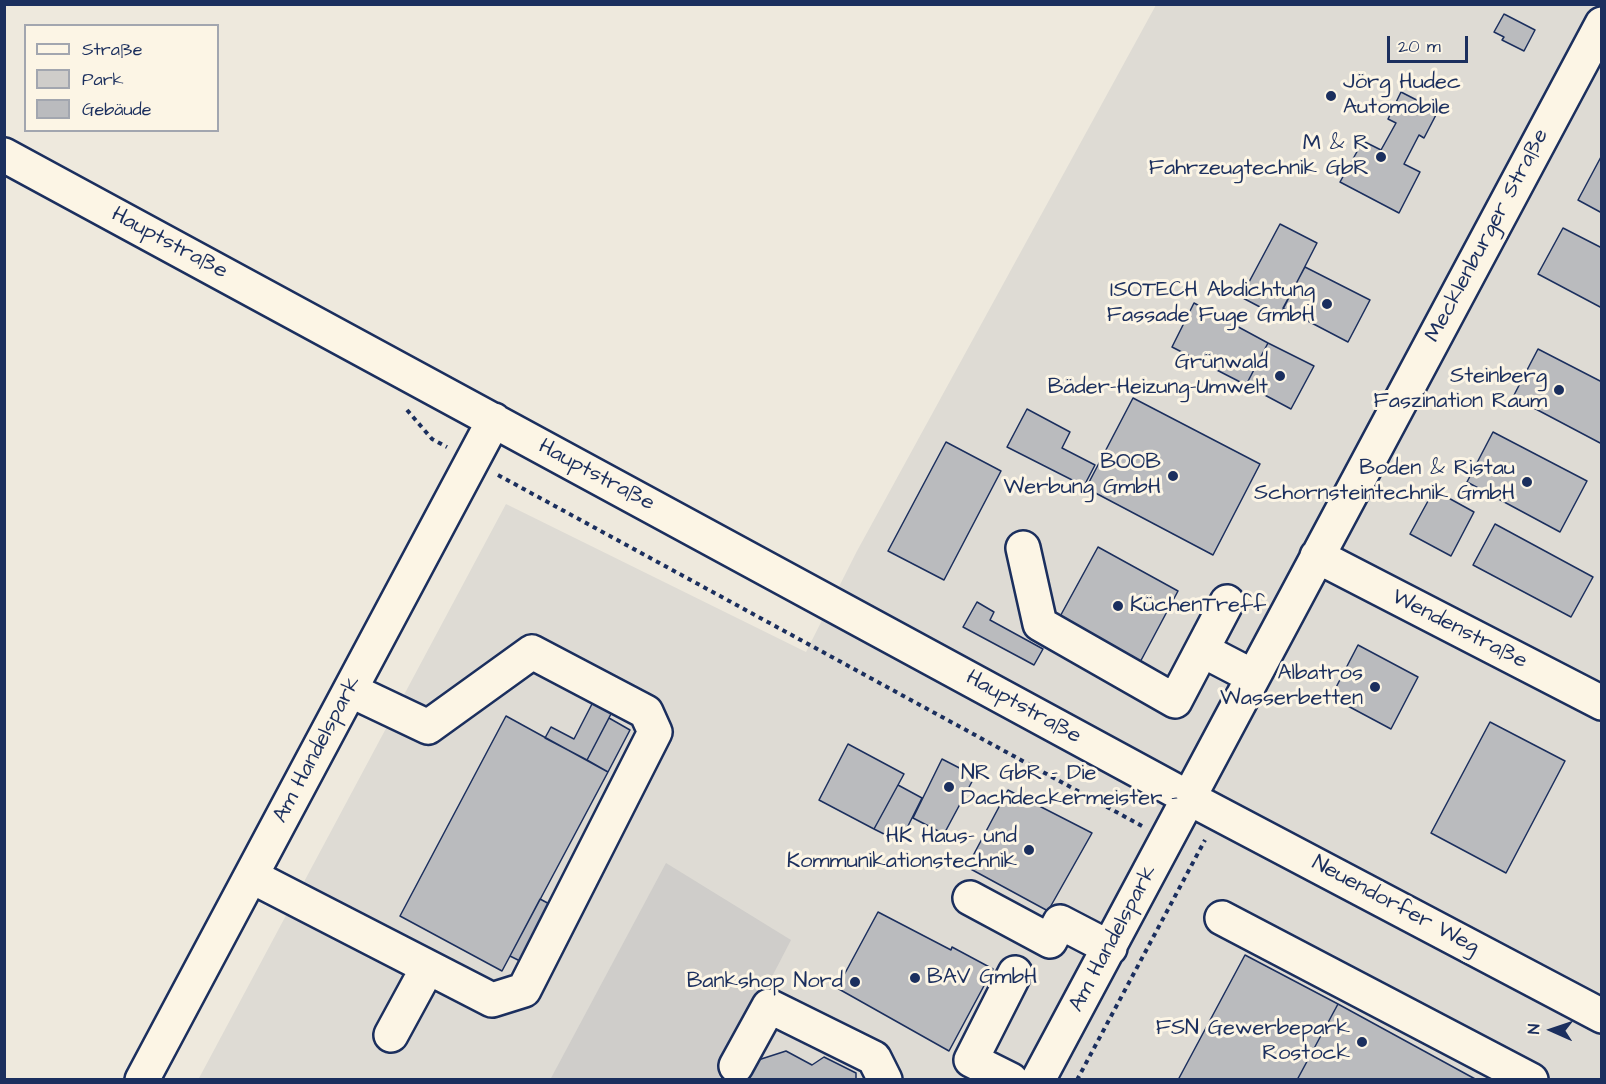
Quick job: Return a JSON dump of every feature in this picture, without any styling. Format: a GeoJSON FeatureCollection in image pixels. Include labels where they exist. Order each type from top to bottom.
{"type":"FeatureCollection","features":[{"type":"Feature","properties":{"kind":"street","name":"Mecklenburger Straße"},"geometry":{"type":"LineString","coordinates":[[1187,797],[1602,24]]}},
{"type":"Feature","properties":{"kind":"street","name":"Hauptstraße"},"geometry":{"type":"LineString","coordinates":[[4,155],[1187,797]]}},
{"type":"Feature","properties":{"kind":"street","name":"Am Handelspark"},"geometry":{"type":"LineString","coordinates":[[142,1080],[474,462],[494,420]]}},
{"type":"Feature","properties":{"kind":"street"},"geometry":{"type":"LineString","coordinates":[[1023,549],[1040,624],[1175,701],[1227,602]]}},
{"type":"Feature","properties":{"kind":"street","name":"Wendenstraße"},"geometry":{"type":"LineString","coordinates":[[1317,556],[1602,704]]}},
{"type":"Feature","properties":{"kind":"street"},"geometry":{"type":"LineString","coordinates":[[1202,650],[1252,676]]}},
{"type":"Feature","properties":{"kind":"street"},"geometry":{"type":"LineString","coordinates":[[251,876],[492,1000],[524,990],[655,732],[646,712],[532,652],[428,727],[350,690]]}},
{"type":"Feature","properties":{"kind":"street","name":"Am Handelspark"},"geometry":{"type":"LineString","coordinates":[[1038,1080],[1110,948],[1187,797]]}},
{"type":"Feature","properties":{"kind":"street","name":"Neuendorfer Weg"},"geometry":{"type":"LineString","coordinates":[[1187,797],[1602,1016]]}},
{"type":"Feature","properties":{"kind":"street"},"geometry":{"type":"LineString","coordinates":[[970,897],[1050,941],[1060,922],[1110,948]]}},
{"type":"Feature","properties":{"kind":"street"},"geometry":{"type":"LineString","coordinates":[[1221,918],[1531,1080]]}},
{"type":"Feature","properties":{"kind":"street"},"geometry":{"type":"LineString","coordinates":[[392,1035],[428,967]]}},
{"type":"Feature","properties":{"kind":"street"},"geometry":{"type":"LineString","coordinates":[[1011,1080],[971,1060],[1015,973]]}},
{"type":"Feature","properties":{"kind":"street"},"geometry":{"type":"LineString","coordinates":[[736,1066],[769,1006],[874,1059],[885,1080]]}},
{"type":"Feature","properties":{"kind":"path"},"geometry":{"type":"LineString","coordinates":[[405,408],[432,439],[1168,837]]}},
{"type":"Feature","properties":{"kind":"shaded area"},"geometry":{"type":"Polygon","coordinates":[[[1156,5],[1601,5],[1601,1079],[198,1080],[506,504],[806,652],[857,551],[1156,5]]]}},
{"type":"Feature","properties":{"kind":"green space"},"geometry":{"type":"Polygon","coordinates":[[[666,863],[791,940],[719,1079],[550,1080],[666,863]]]}},
{"type":"Feature","properties":{"kind":"building"},"geometry":{"type":"Polygon","coordinates":[[[1504,14],[1535,30],[1524,51],[1502,40],[1504,37],[1494,32],[1504,14]]]}},
{"type":"Feature","properties":{"kind":"building","name":"M & R Fahrzeugtechnik GbR"},"geometry":{"type":"Polygon","coordinates":[[[1401,92],[1438,111],[1424,138],[1419,135],[1404,164],[1420,172],[1399,213],[1340,182],[1363,141],[1381,150],[1396,123],[1388,119],[1401,92]]]}},
{"type":"Feature","properties":{"kind":"building"},"geometry":{"type":"Polygon","coordinates":[[[1602,155],[1602,213],[1578,200],[1602,155]]]}},
{"type":"Feature","properties":{"kind":"building"},"geometry":{"type":"Polygon","coordinates":[[[1280,224],[1317,243],[1279,317],[1241,297],[1280,224]]]}},
{"type":"Feature","properties":{"kind":"building"},"geometry":{"type":"Polygon","coordinates":[[[1563,228],[1602,248],[1602,308],[1538,274],[1563,228]]]}},
{"type":"Feature","properties":{"kind":"building","name":"ISOTECH Abdichtung Fassade Fuge GmbH"},"geometry":{"type":"Polygon","coordinates":[[[1305,267],[1370,300],[1348,342],[1283,308],[1305,267]]]}},
{"type":"Feature","properties":{"kind":"building"},"geometry":{"type":"Polygon","coordinates":[[[1194,303],[1268,343],[1246,385],[1172,347],[1194,303]]]}},
{"type":"Feature","properties":{"kind":"building","name":"Grünwald Bäder-Heizung-Umwelt"},"geometry":{"type":"Polygon","coordinates":[[[1268,343],[1314,366],[1291,409],[1246,385],[1268,343]]]}},
{"type":"Feature","properties":{"kind":"building","name":"Steinberg Faszination Raum"},"geometry":{"type":"Polygon","coordinates":[[[1538,349],[1602,382],[1602,444],[1513,397],[1538,349]]]}},
{"type":"Feature","properties":{"kind":"building","name":"BOOB Werbung GmbH"},"geometry":{"type":"Polygon","coordinates":[[[1133,398],[1260,464],[1213,555],[1086,488],[1133,398]]]}},
{"type":"Feature","properties":{"kind":"building"},"geometry":{"type":"Polygon","coordinates":[[[1027,409],[1070,432],[1062,448],[1095,465],[1084,486],[1007,447],[1027,409]]]}},
{"type":"Feature","properties":{"kind":"building","name":"Boden & Ristau Schornsteintechnik GmbH"},"geometry":{"type":"Polygon","coordinates":[[[1493,432],[1587,481],[1560,532],[1467,482],[1493,432]]]}},
{"type":"Feature","properties":{"kind":"building"},"geometry":{"type":"Polygon","coordinates":[[[946,442],[1001,471],[944,580],[888,551],[946,442]]]}},
{"type":"Feature","properties":{"kind":"building"},"geometry":{"type":"Polygon","coordinates":[[[1434,490],[1474,512],[1451,556],[1410,534],[1434,490]]]}},
{"type":"Feature","properties":{"kind":"building"},"geometry":{"type":"Polygon","coordinates":[[[1495,524],[1593,577],[1571,617],[1473,565],[1495,524]]]}},
{"type":"Feature","properties":{"kind":"building","name":"KüchenTreff"},"geometry":{"type":"Polygon","coordinates":[[[1098,547],[1178,591],[1138,666],[1057,622],[1098,547]]]}},
{"type":"Feature","properties":{"kind":"building"},"geometry":{"type":"Polygon","coordinates":[[[977,602],[994,612],[990,620],[1043,649],[1034,665],[963,627],[977,602]]]}},
{"type":"Feature","properties":{"kind":"building","name":"Albatros Wasserbetten"},"geometry":{"type":"Polygon","coordinates":[[[1358,645],[1418,677],[1391,729],[1331,697],[1358,645]]]}},
{"type":"Feature","properties":{"kind":"building"},"geometry":{"type":"Polygon","coordinates":[[[593,702],[612,712],[587,760],[545,738],[551,727],[574,739],[593,702]]]}},
{"type":"Feature","properties":{"kind":"building"},"geometry":{"type":"Polygon","coordinates":[[[506,716],[608,772],[502,971],[400,916],[506,716]]]}},
{"type":"Feature","properties":{"kind":"building"},"geometry":{"type":"Polygon","coordinates":[[[609,718],[630,730],[608,772],[587,760],[609,718]]]}},
{"type":"Feature","properties":{"kind":"building"},"geometry":{"type":"Polygon","coordinates":[[[1490,722],[1565,761],[1506,873],[1431,833],[1490,722]]]}},
{"type":"Feature","properties":{"kind":"building"},"geometry":{"type":"Polygon","coordinates":[[[848,744],[904,774],[874,829],[819,800],[848,744]]]}},
{"type":"Feature","properties":{"kind":"building","name":"NR GbR - Die Dachdeckermeister -"},"geometry":{"type":"Polygon","coordinates":[[[942,759],[975,776],[944,834],[913,818],[942,759]]]}},
{"type":"Feature","properties":{"kind":"building"},"geometry":{"type":"Polygon","coordinates":[[[898,785],[922,798],[900,842],[874,829],[898,785]]]}},
{"type":"Feature","properties":{"kind":"building","name":"HK Haus- und Kommunikationstechnik"},"geometry":{"type":"Polygon","coordinates":[[[1008,790],[1092,833],[1048,911],[967,867],[1008,790]]]}},
{"type":"Feature","properties":{"kind":"building"},"geometry":{"type":"Polygon","coordinates":[[[540,899],[557,908],[526,964],[510,956],[540,899]]]}},
{"type":"Feature","properties":{"kind":"building","name":"BAV GmbH"},"geometry":{"type":"Polygon","coordinates":[[[878,912],[993,969],[949,1051],[837,988],[878,912]]]}},
{"type":"Feature","properties":{"kind":"building"},"geometry":{"type":"Polygon","coordinates":[[[1245,955],[1338,1004],[1297,1080],[1178,1080],[1245,955]]]}},
{"type":"Feature","properties":{"kind":"building","name":"FSN Gewerbepark Rostock"},"geometry":{"type":"Polygon","coordinates":[[[1338,1004],[1477,1080],[1297,1080],[1338,1004]]]}},
{"type":"Feature","properties":{"kind":"building"},"geometry":{"type":"Polygon","coordinates":[[[786,1051],[812,1065],[824,1057],[856,1073],[856,1080],[745,1080],[755,1061],[786,1051]]]}},
{"type":"Feature","properties":{"kind":"place","name":"Jörg Hudec Automobile"},"geometry":{"type":"Point","coordinates":[1331,96]}},
{"type":"Feature","properties":{"kind":"place","name":"M & R Fahrzeugtechnik GbR"},"geometry":{"type":"Point","coordinates":[1381,157]}},
{"type":"Feature","properties":{"kind":"place","name":"ISOTECH Abdichtung Fassade Fuge GmbH"},"geometry":{"type":"Point","coordinates":[1327,304]}},
{"type":"Feature","properties":{"kind":"place","name":"Grünwald Bäder-Heizung-Umwelt"},"geometry":{"type":"Point","coordinates":[1280,376]}},
{"type":"Feature","properties":{"kind":"place","name":"Steinberg Faszination Raum"},"geometry":{"type":"Point","coordinates":[1559,390]}},
{"type":"Feature","properties":{"kind":"place","name":"BOOB Werbung GmbH"},"geometry":{"type":"Point","coordinates":[1173,476]}},
{"type":"Feature","properties":{"kind":"place","name":"Boden & Ristau Schornsteintechnik GmbH"},"geometry":{"type":"Point","coordinates":[1527,482]}},
{"type":"Feature","properties":{"kind":"place","name":"KüchenTreff"},"geometry":{"type":"Point","coordinates":[1118,606]}},
{"type":"Feature","properties":{"kind":"place","name":"Albatros Wasserbetten"},"geometry":{"type":"Point","coordinates":[1375,687]}},
{"type":"Feature","properties":{"kind":"place","name":"NR GbR - Die Dachdeckermeister -"},"geometry":{"type":"Point","coordinates":[949,787]}},
{"type":"Feature","properties":{"kind":"place","name":"HK Haus- und Kommunikationstechnik"},"geometry":{"type":"Point","coordinates":[1029,850]}},
{"type":"Feature","properties":{"kind":"place","name":"BAV GmbH"},"geometry":{"type":"Point","coordinates":[915,978]}},
{"type":"Feature","properties":{"kind":"place","name":"Bankshop Nord"},"geometry":{"type":"Point","coordinates":[855,982]}},
{"type":"Feature","properties":{"kind":"place","name":"FSN Gewerbepark Rostock"},"geometry":{"type":"Point","coordinates":[1362,1042]}}]}
